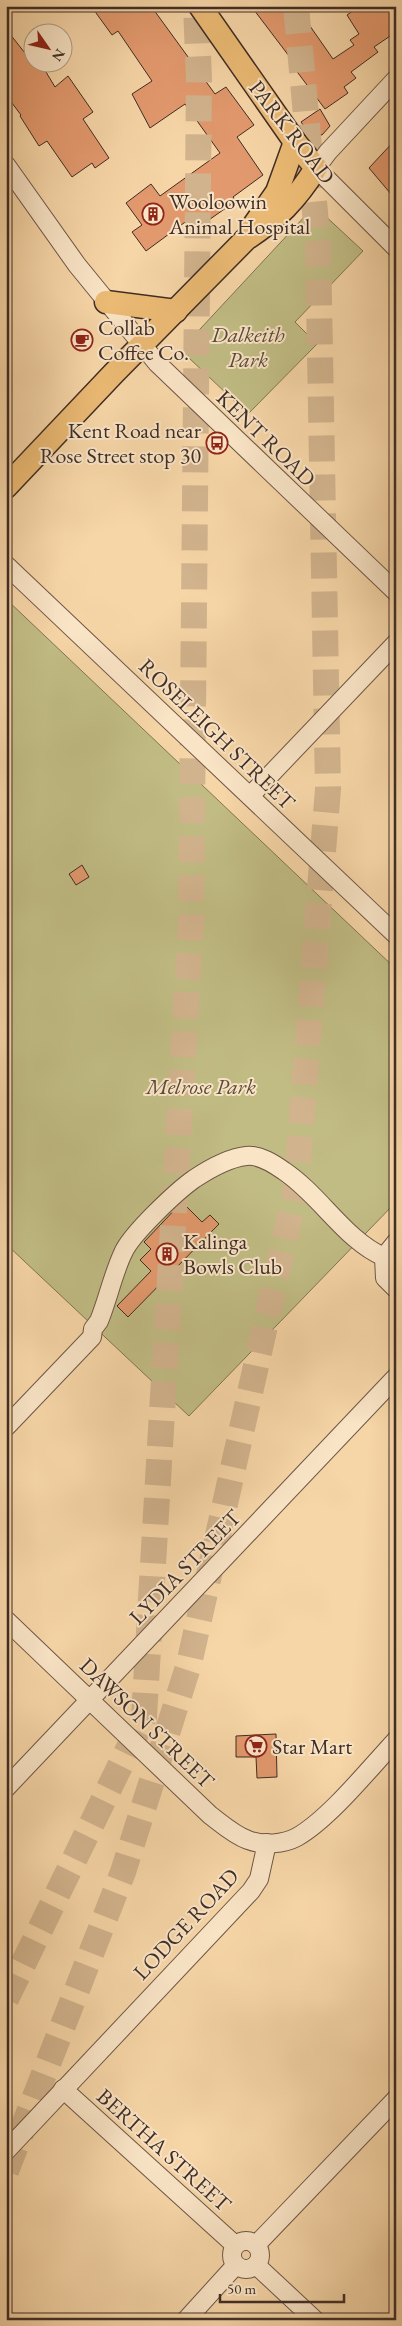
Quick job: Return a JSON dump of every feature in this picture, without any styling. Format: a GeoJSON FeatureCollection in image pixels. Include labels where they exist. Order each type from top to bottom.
{"type":"FeatureCollection","features":[{"type":"Feature","properties":{"kind":"main road","name":"PARK ROAD"},"geometry":{"type":"LineString","coordinates":[[200,6],[316,168]]}},
{"type":"Feature","properties":{"kind":"main road"},"geometry":{"type":"LineString","coordinates":[[6,487],[246,239],[277,192],[296,142]]}},
{"type":"Feature","properties":{"kind":"main road"},"geometry":{"type":"LineString","coordinates":[[246,239],[271,223],[288,208],[316,168]]}},
{"type":"Feature","properties":{"kind":"main road"},"geometry":{"type":"LineString","coordinates":[[106,302],[176,311]]}},
{"type":"Feature","properties":{"kind":"street"},"geometry":{"type":"LineString","coordinates":[[316,168],[328,152],[396,79]]}},
{"type":"Feature","properties":{"kind":"street","name":"KENT ROAD"},"geometry":{"type":"LineString","coordinates":[[6,165],[106,302],[142,346],[179,385],[396,592]]}},
{"type":"Feature","properties":{"kind":"street","name":"PARK ROAD"},"geometry":{"type":"LineString","coordinates":[[316,168],[396,248]]}},
{"type":"Feature","properties":{"kind":"street","name":"ROSELEIGH STREET"},"geometry":{"type":"LineString","coordinates":[[6,565],[396,935]]}},
{"type":"Feature","properties":{"kind":"street"},"geometry":{"type":"LineString","coordinates":[[250,796],[396,643]]}},
{"type":"Feature","properties":{"kind":"street"},"geometry":{"type":"LineString","coordinates":[[6,1427],[92,1337],[92,1329],[99,1321],[124,1251],[146,1224],[194,1179],[229,1159],[248,1155],[270,1162],[286,1172],[318,1200],[370,1251],[384,1257]]}},
{"type":"Feature","properties":{"kind":"street"},"geometry":{"type":"LineString","coordinates":[[396,1242],[384,1257],[385,1278],[396,1289]]}},
{"type":"Feature","properties":{"kind":"street","name":"LYDIA STREET"},"geometry":{"type":"LineString","coordinates":[[6,1788],[396,1377]]}},
{"type":"Feature","properties":{"kind":"street","name":"DAWSON STREET"},"geometry":{"type":"LineString","coordinates":[[6,1620],[210,1815],[236,1835],[250,1841],[267,1843]]}},
{"type":"Feature","properties":{"kind":"street"},"geometry":{"type":"LineString","coordinates":[[267,1843],[276,1844],[297,1837],[328,1811],[396,1740]]}},
{"type":"Feature","properties":{"kind":"street","name":"LODGE ROAD"},"geometry":{"type":"LineString","coordinates":[[6,2151],[251,1891],[259,1878],[267,1843]]}},
{"type":"Feature","properties":{"kind":"street","name":"BERTHA STREET"},"geometry":{"type":"LineString","coordinates":[[63,2089],[235,2245]]}},
{"type":"Feature","properties":{"kind":"street"},"geometry":{"type":"LineString","coordinates":[[256,2245],[396,2099]]}},
{"type":"Feature","properties":{"kind":"street"},"geometry":{"type":"LineString","coordinates":[[244,2241],[256,2245],[260,2254],[256,2265],[247,2270],[236,2266],[231,2257],[235,2245],[244,2241]]}},
{"type":"Feature","properties":{"kind":"street"},"geometry":{"type":"LineString","coordinates":[[256,2265],[315,2320]]}},
{"type":"Feature","properties":{"kind":"street"},"geometry":{"type":"LineString","coordinates":[[186,2320],[236,2266]]}},
{"type":"Feature","properties":{"kind":"green space","name":"Dalkeith Park"},"geometry":{"type":"Polygon","coordinates":[[[313,211],[321,212],[363,251],[295,322],[317,344],[248,414],[188,357],[188,342],[307,214],[313,211]]]}},
{"type":"Feature","properties":{"kind":"green space","name":"Melrose Park"},"geometry":{"type":"Polygon","coordinates":[[[6,599],[396,969],[396,1202],[189,1416],[6,1244],[6,599]]]}},
{"type":"Feature","properties":{"kind":"building"},"geometry":{"type":"Polygon","coordinates":[[[91,6],[151,6],[215,94],[226,87],[254,125],[237,137],[263,175],[233,197],[236,201],[203,224],[196,214],[146,251],[132,232],[142,225],[126,203],[151,184],[160,196],[220,153],[185,104],[150,128],[132,94],[152,81],[118,31],[112,35],[91,6]]]}},
{"type":"Feature","properties":{"kind":"building"},"geometry":{"type":"Polygon","coordinates":[[[251,6],[296,6],[333,59],[354,45],[350,40],[359,34],[347,15],[360,6],[396,6],[396,32],[374,47],[378,52],[351,72],[356,78],[344,87],[348,93],[325,109],[289,61],[292,60],[251,6]]]}},
{"type":"Feature","properties":{"kind":"building"},"geometry":{"type":"Polygon","coordinates":[[[6,29],[22,49],[22,72],[46,72],[55,87],[68,76],[93,112],[83,119],[109,158],[95,168],[92,163],[72,177],[47,141],[39,146],[21,115],[6,95],[6,29]]]}},
{"type":"Feature","properties":{"kind":"building"},"geometry":{"type":"Polygon","coordinates":[[[320,109],[330,126],[322,135],[309,133],[301,122],[320,109]]]}},
{"type":"Feature","properties":{"kind":"building"},"geometry":{"type":"Polygon","coordinates":[[[396,139],[396,200],[369,168],[396,139]]]}},
{"type":"Feature","properties":{"kind":"building"},"geometry":{"type":"Polygon","coordinates":[[[82,865],[89,877],[76,885],[69,874],[82,865]]]}},
{"type":"Feature","properties":{"kind":"building","name":"Kalinga Bowls Club"},"geometry":{"type":"Polygon","coordinates":[[[182,1202],[202,1222],[210,1215],[219,1224],[128,1317],[117,1306],[151,1271],[140,1260],[151,1249],[144,1242],[182,1202]]]}},
{"type":"Feature","properties":{"kind":"building","name":"Star Mart"},"geometry":{"type":"Polygon","coordinates":[[[276,1734],[277,1777],[257,1778],[256,1757],[236,1757],[236,1736],[276,1734]]]}},
{"type":"Feature","properties":{"kind":"tunnel"},"geometry":{"type":"LineString","coordinates":[[6,1999],[144,1717],[191,922],[199,79],[196,6]]}},
{"type":"Feature","properties":{"kind":"tunnel"},"geometry":{"type":"LineString","coordinates":[[6,2171],[123,1872],[189,1664],[296,1188],[328,789],[318,245],[296,6]]}},
{"type":"Feature","properties":{"kind":"place","name":"Wooloowin Animal Hospital"},"geometry":{"type":"Point","coordinates":[153,214]}},
{"type":"Feature","properties":{"kind":"place","name":"Collab Coffee Co."},"geometry":{"type":"Point","coordinates":[82,340]}},
{"type":"Feature","properties":{"kind":"place","name":"Kent Road near Rose Street stop 30"},"geometry":{"type":"Point","coordinates":[217,443]}},
{"type":"Feature","properties":{"kind":"place","name":"Kalinga Bowls Club"},"geometry":{"type":"Point","coordinates":[167,1254]}},
{"type":"Feature","properties":{"kind":"place","name":"Star Mart"},"geometry":{"type":"Point","coordinates":[256,1746]}}]}
